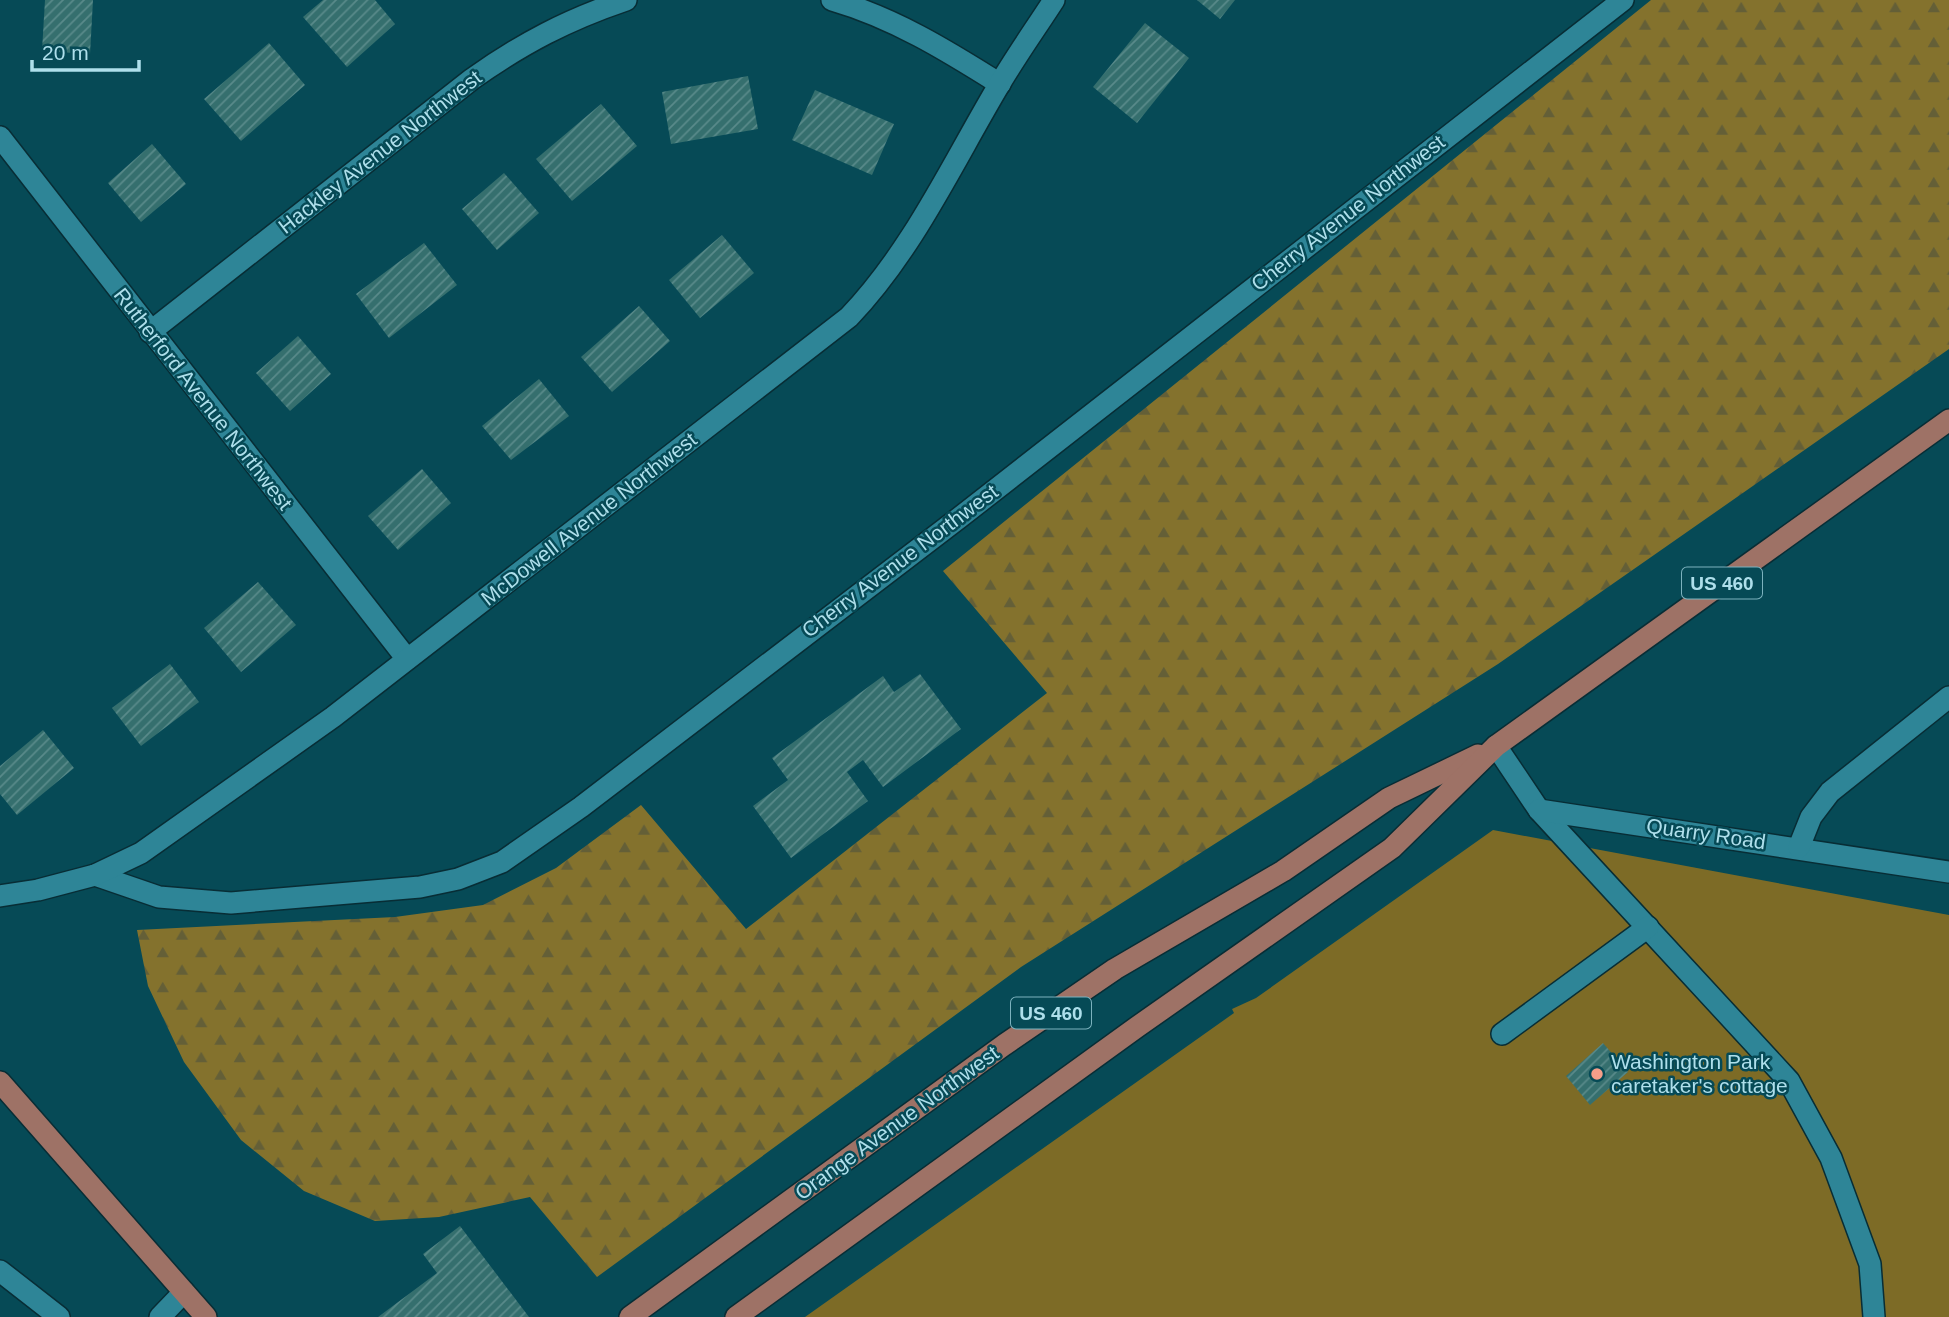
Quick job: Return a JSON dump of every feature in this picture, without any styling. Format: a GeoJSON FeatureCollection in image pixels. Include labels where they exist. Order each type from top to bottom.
{"type":"FeatureCollection","features":[{"type":"Feature","properties":{"kind":"main road","name":"Orange Avenue Northwest"},"geometry":{"type":"LineString","coordinates":[[736,1317],[1137,1027],[1392,848],[1496,746],[1949,420]]}},
{"type":"Feature","properties":{"kind":"main road","name":"Orange Avenue Northwest"},"geometry":{"type":"LineString","coordinates":[[629,1317],[1004,1045],[1115,969],[1283,871],[1389,798],[1496,746]]}},
{"type":"Feature","properties":{"kind":"main road"},"geometry":{"type":"LineString","coordinates":[[0,1082],[206,1317]]}},
{"type":"Feature","properties":{"kind":"street","name":"Hackley Avenue Northwest"},"geometry":{"type":"LineString","coordinates":[[150,332],[472,79],[521,44],[576,17],[626,0]]}},
{"type":"Feature","properties":{"kind":"street"},"geometry":{"type":"LineString","coordinates":[[832,0],[868,10],[923,36],[1000,84]]}},
{"type":"Feature","properties":{"kind":"street","name":"McDowell Avenue Northwest"},"geometry":{"type":"LineString","coordinates":[[0,895],[38,890],[95,875],[141,853],[333,717],[849,317],[865,300],[919,227],[1000,84],[1054,0]]}},
{"type":"Feature","properties":{"kind":"street","name":"Cherry Avenue Northwest"},"geometry":{"type":"LineString","coordinates":[[95,875],[159,897],[231,903],[420,887],[458,879],[502,862],[581,807],[959,518],[1623,0]]}},
{"type":"Feature","properties":{"kind":"street","name":"Rutherford Avenue Northwest"},"geometry":{"type":"LineString","coordinates":[[0,137],[407,659]]}},
{"type":"Feature","properties":{"kind":"street"},"geometry":{"type":"LineString","coordinates":[[1800,847],[1811,817],[1830,792],[1949,697]]}},
{"type":"Feature","properties":{"kind":"street"},"geometry":{"type":"LineString","coordinates":[[1496,746],[1539,810],[1789,1081],[1832,1158],[1870,1264],[1874,1317]]}},
{"type":"Feature","properties":{"kind":"street","name":"Quarry Road"},"geometry":{"type":"LineString","coordinates":[[1539,810],[1800,847],[1949,872]]}},
{"type":"Feature","properties":{"kind":"street"},"geometry":{"type":"LineString","coordinates":[[1502,1034],[1648,927]]}},
{"type":"Feature","properties":{"kind":"street"},"geometry":{"type":"LineString","coordinates":[[0,1271],[59,1317]]}},
{"type":"Feature","properties":{"kind":"street"},"geometry":{"type":"LineString","coordinates":[[160,1317],[184,1292]]}},
{"type":"Feature","properties":{"kind":"green space"},"geometry":{"type":"Polygon","coordinates":[[[1651,0],[1949,0],[1949,349],[1498,664],[1021,967],[597,1277],[530,1197],[439,1217],[375,1221],[304,1191],[241,1140],[184,1062],[148,986],[137,930],[395,917],[483,905],[556,868],[641,805],[746,929],[1047,693],[943,571],[1651,0]]]}},
{"type":"Feature","properties":{"kind":"shaded area"},"geometry":{"type":"Polygon","coordinates":[[[1493,830],[1949,915],[1949,1317],[805,1317],[1234,1013],[1232,1009],[1256,998],[1493,830]]]}},
{"type":"Feature","properties":{"kind":"building"},"geometry":{"type":"Polygon","coordinates":[[[45,0],[93,0],[90,54],[42,51],[45,0]]]}},
{"type":"Feature","properties":{"kind":"building"},"geometry":{"type":"Polygon","coordinates":[[[323,0],[375,0],[395,24],[347,67],[303,17],[323,0]]]}},
{"type":"Feature","properties":{"kind":"building"},"geometry":{"type":"Polygon","coordinates":[[[1197,0],[1235,0],[1220,19],[1197,0]]]}},
{"type":"Feature","properties":{"kind":"building"},"geometry":{"type":"Polygon","coordinates":[[[1145,23],[1189,58],[1137,123],[1093,87],[1145,23]]]}},
{"type":"Feature","properties":{"kind":"building"},"geometry":{"type":"Polygon","coordinates":[[[269,43],[305,85],[241,141],[204,99],[269,43]]]}},
{"type":"Feature","properties":{"kind":"building"},"geometry":{"type":"Polygon","coordinates":[[[748,76],[758,129],[671,144],[662,92],[748,76]]]}},
{"type":"Feature","properties":{"kind":"building"},"geometry":{"type":"Polygon","coordinates":[[[815,90],[894,124],[872,175],[792,140],[815,90]]]}},
{"type":"Feature","properties":{"kind":"building"},"geometry":{"type":"Polygon","coordinates":[[[601,104],[637,146],[572,201],[536,159],[601,104]]]}},
{"type":"Feature","properties":{"kind":"building"},"geometry":{"type":"Polygon","coordinates":[[[152,144],[186,184],[141,222],[108,183],[152,144]]]}},
{"type":"Feature","properties":{"kind":"building"},"geometry":{"type":"Polygon","coordinates":[[[504,173],[539,213],[497,250],[462,209],[504,173]]]}},
{"type":"Feature","properties":{"kind":"building"},"geometry":{"type":"Polygon","coordinates":[[[722,235],[754,273],[700,318],[669,280],[722,235]]]}},
{"type":"Feature","properties":{"kind":"building"},"geometry":{"type":"Polygon","coordinates":[[[424,243],[457,285],[389,338],[356,294],[424,243]]]}},
{"type":"Feature","properties":{"kind":"building"},"geometry":{"type":"Polygon","coordinates":[[[639,306],[670,341],[612,392],[581,357],[639,306]]]}},
{"type":"Feature","properties":{"kind":"building"},"geometry":{"type":"Polygon","coordinates":[[[298,336],[331,374],[290,411],[256,373],[298,336]]]}},
{"type":"Feature","properties":{"kind":"building"},"geometry":{"type":"Polygon","coordinates":[[[539,379],[569,416],[511,460],[482,426],[539,379]]]}},
{"type":"Feature","properties":{"kind":"building"},"geometry":{"type":"Polygon","coordinates":[[[422,469],[451,503],[398,550],[368,516],[422,469]]]}},
{"type":"Feature","properties":{"kind":"building"},"geometry":{"type":"Polygon","coordinates":[[[258,582],[296,625],[241,672],[204,628],[258,582]]]}},
{"type":"Feature","properties":{"kind":"building"},"geometry":{"type":"Polygon","coordinates":[[[170,664],[199,702],[141,746],[112,708],[170,664]]]}},
{"type":"Feature","properties":{"kind":"building"},"geometry":{"type":"Polygon","coordinates":[[[920,674],[961,729],[883,787],[863,760],[847,772],[868,801],[791,858],[753,806],[788,780],[772,758],[883,676],[894,692],[920,674]]]}},
{"type":"Feature","properties":{"kind":"building"},"geometry":{"type":"Polygon","coordinates":[[[43,730],[74,768],[17,815],[0,794],[0,766],[43,730]]]}},
{"type":"Feature","properties":{"kind":"building","name":"Washington Park caretaker's cottage"},"geometry":{"type":"Polygon","coordinates":[[[1603,1043],[1628,1072],[1590,1105],[1566,1076],[1603,1043]]]}},
{"type":"Feature","properties":{"kind":"building"},"geometry":{"type":"Polygon","coordinates":[[[460,1226],[529,1317],[378,1317],[437,1273],[423,1254],[460,1226]]]}},
{"type":"Feature","properties":{"kind":"place","name":"Washington Park caretaker's cottage"},"geometry":{"type":"Point","coordinates":[1597,1074]}}]}
